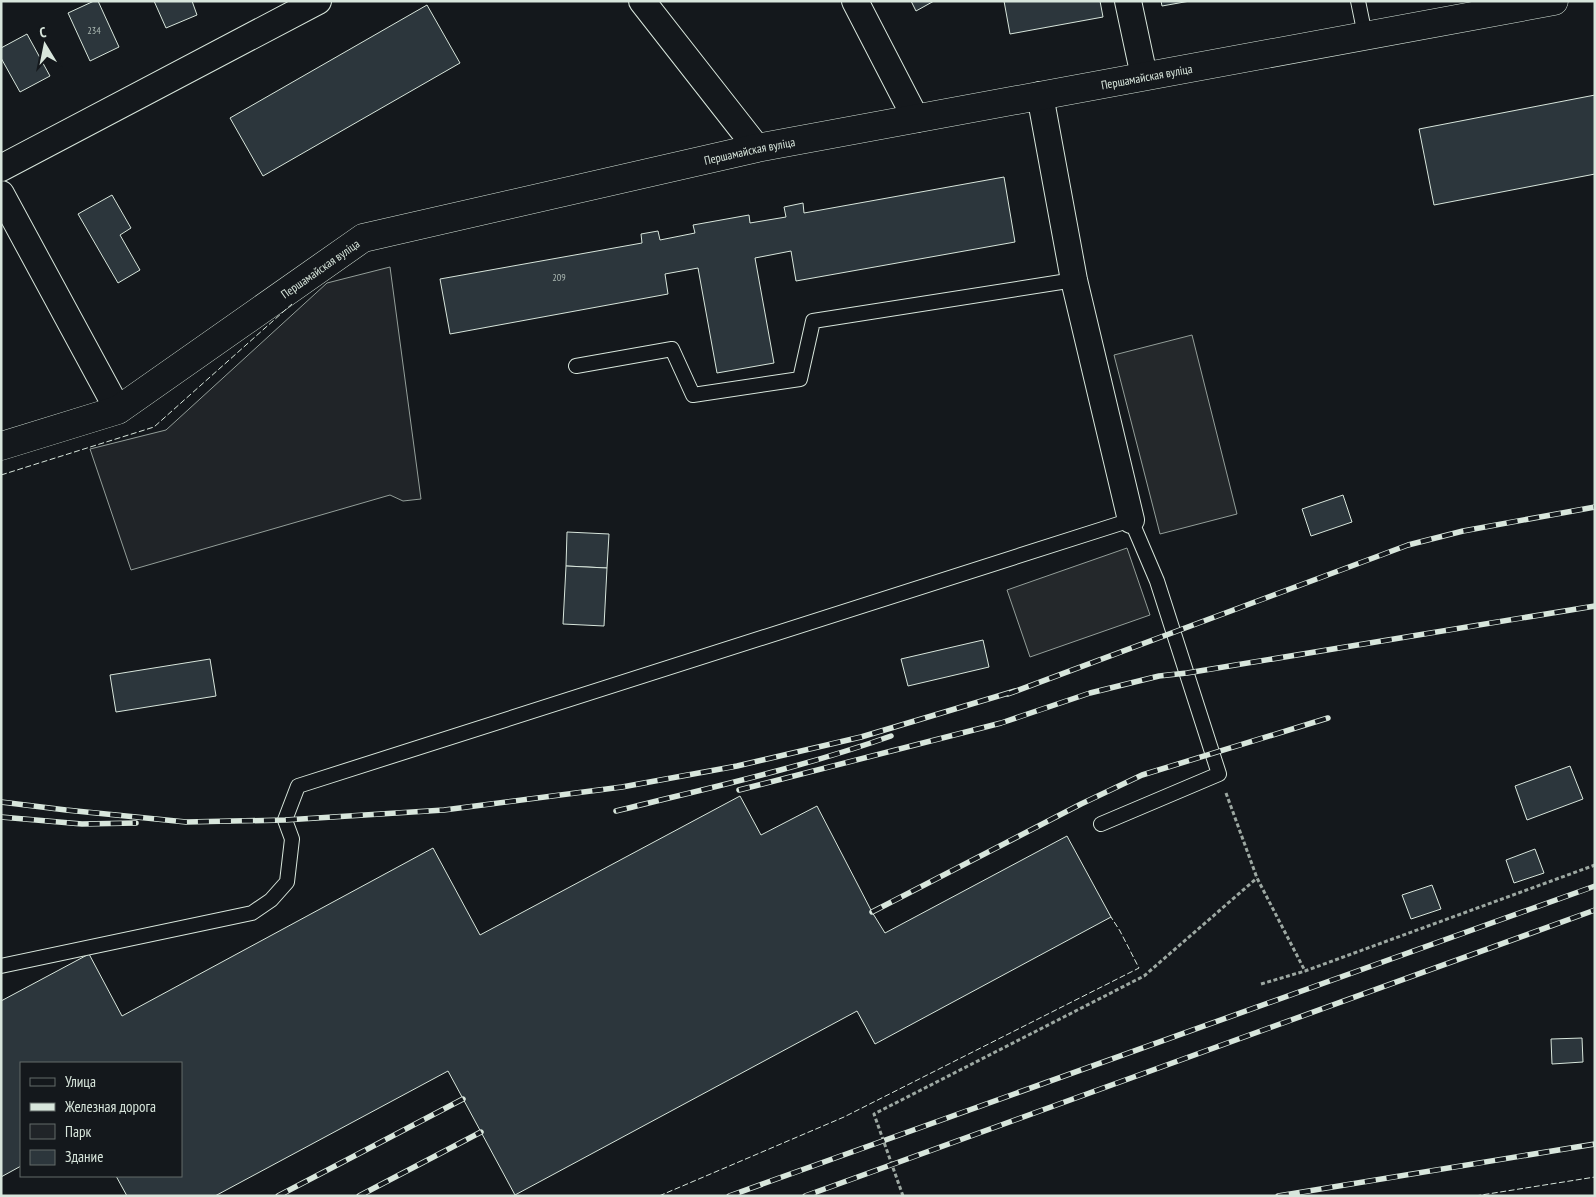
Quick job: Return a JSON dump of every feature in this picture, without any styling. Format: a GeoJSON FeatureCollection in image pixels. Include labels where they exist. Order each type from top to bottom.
{"type":"FeatureCollection","features":[{"type":"Feature","properties":{"kind":"street"},"geometry":{"type":"LineString","coordinates":[[1,168],[318,1]]}},
{"type":"Feature","properties":{"kind":"street"},"geometry":{"type":"LineString","coordinates":[[642,1],[757,148]]}},
{"type":"Feature","properties":{"kind":"street"},"geometry":{"type":"LineString","coordinates":[[855,1],[916,119]]}},
{"type":"Feature","properties":{"kind":"street"},"geometry":{"type":"LineString","coordinates":[[1128,1],[1144,76]]}},
{"type":"Feature","properties":{"kind":"street","name":"Першамайская вуліца"},"geometry":{"type":"LineString","coordinates":[[1,446],[118,410],[363,238],[757,148],[1554,1]]}},
{"type":"Feature","properties":{"kind":"street"},"geometry":{"type":"LineString","coordinates":[[1040,95],[1074,280],[1131,520]]}},
{"type":"Feature","properties":{"kind":"street"},"geometry":{"type":"LineString","coordinates":[[1,194],[118,410]]}},
{"type":"Feature","properties":{"kind":"lane"},"geometry":{"type":"LineString","coordinates":[[1358,1],[1365,35]]}},
{"type":"Feature","properties":{"kind":"lane"},"geometry":{"type":"LineString","coordinates":[[576,366],[672,349],[693,395],[800,380],[813,322],[1074,280]]}},
{"type":"Feature","properties":{"kind":"lane"},"geometry":{"type":"LineString","coordinates":[[1,966],[252,913],[271,900],[287,882],[292,839],[284,820],[298,786],[1131,520],[1157,581],[1219,774],[1101,824]]}},
{"type":"Feature","properties":{"kind":"path"},"geometry":{"type":"LineString","coordinates":[[1219,774],[1257,878],[1305,971]]}},
{"type":"Feature","properties":{"kind":"path"},"geometry":{"type":"LineString","coordinates":[[1261,984],[1305,971],[1595,865]]}},
{"type":"Feature","properties":{"kind":"path"},"geometry":{"type":"LineString","coordinates":[[903,1196],[874,1114],[1144,976],[1257,878]]}},
{"type":"Feature","properties":{"kind":"green space"},"geometry":{"type":"Polygon","coordinates":[[[390,267],[421,499],[403,501],[390,495],[131,570],[90,449],[166,430],[327,283],[390,267]]]}},
{"type":"Feature","properties":{"kind":"shaded area"},"geometry":{"type":"Polygon","coordinates":[[[1192,335],[1237,514],[1160,534],[1114,355],[1192,335]]]}},
{"type":"Feature","properties":{"kind":"shaded area"},"geometry":{"type":"Polygon","coordinates":[[[1127,548],[1150,615],[1030,657],[1007,590],[1127,548]]]}},
{"type":"Feature","properties":{"kind":"building"},"geometry":{"type":"Polygon","coordinates":[[[98,1],[119,47],[90,61],[68,13],[98,1]]]}},
{"type":"Feature","properties":{"kind":"building"},"geometry":{"type":"Polygon","coordinates":[[[154,1],[192,1],[197,15],[166,28],[154,1]]]}},
{"type":"Feature","properties":{"kind":"building"},"geometry":{"type":"Polygon","coordinates":[[[911,1],[934,1],[916,11],[911,1]]]}},
{"type":"Feature","properties":{"kind":"building"},"geometry":{"type":"Polygon","coordinates":[[[1004,1],[1100,1],[1103,17],[1010,34],[1004,1]]]}},
{"type":"Feature","properties":{"kind":"building"},"geometry":{"type":"Polygon","coordinates":[[[1161,1],[1190,1],[1162,6],[1161,1]]]}},
{"type":"Feature","properties":{"kind":"building"},"geometry":{"type":"Polygon","coordinates":[[[427,5],[460,63],[263,176],[230,118],[427,5]]]}},
{"type":"Feature","properties":{"kind":"building"},"geometry":{"type":"Polygon","coordinates":[[[27,34],[50,76],[20,92],[1,58],[1,48],[27,34]]]}},
{"type":"Feature","properties":{"kind":"building"},"geometry":{"type":"Polygon","coordinates":[[[1595,95],[1595,174],[1434,205],[1419,129],[1595,95]]]}},
{"type":"Feature","properties":{"kind":"building"},"geometry":{"type":"Polygon","coordinates":[[[1004,177],[1015,242],[796,281],[791,251],[755,258],[774,363],[717,373],[698,268],[665,274],[668,294],[450,334],[440,279],[642,243],[641,234],[658,231],[660,240],[695,233],[693,225],[749,215],[750,223],[786,217],[784,207],[803,203],[804,213],[1004,177]]]}},
{"type":"Feature","properties":{"kind":"building"},"geometry":{"type":"Polygon","coordinates":[[[112,195],[131,228],[120,235],[140,270],[118,283],[78,214],[112,195]]]}},
{"type":"Feature","properties":{"kind":"building"},"geometry":{"type":"Polygon","coordinates":[[[1343,495],[1352,522],[1311,536],[1302,509],[1343,495]]]}},
{"type":"Feature","properties":{"kind":"building"},"geometry":{"type":"Polygon","coordinates":[[[567,532],[609,534],[607,568],[566,566],[567,532]]]}},
{"type":"Feature","properties":{"kind":"building"},"geometry":{"type":"Polygon","coordinates":[[[566,566],[607,568],[604,626],[563,624],[566,566]]]}},
{"type":"Feature","properties":{"kind":"building"},"geometry":{"type":"Polygon","coordinates":[[[983,640],[989,667],[908,686],[901,659],[983,640]]]}},
{"type":"Feature","properties":{"kind":"building"},"geometry":{"type":"Polygon","coordinates":[[[210,659],[216,696],[116,712],[110,675],[210,659]]]}},
{"type":"Feature","properties":{"kind":"building"},"geometry":{"type":"Polygon","coordinates":[[[1570,766],[1583,799],[1527,820],[1515,786],[1570,766]]]}},
{"type":"Feature","properties":{"kind":"building"},"geometry":{"type":"Polygon","coordinates":[[[740,796],[761,835],[817,806],[872,912],[885,933],[1067,836],[1111,917],[875,1044],[857,1011],[515,1195],[448,1071],[215,1196],[127,1196],[117,1177],[182,1177],[182,1062],[20,1062],[20,1167],[1,1177],[1,1001],[89,954],[122,1016],[433,848],[480,935],[740,796]]]}},
{"type":"Feature","properties":{"kind":"building"},"geometry":{"type":"Polygon","coordinates":[[[1535,849],[1544,873],[1514,883],[1506,860],[1535,849]]]}},
{"type":"Feature","properties":{"kind":"building"},"geometry":{"type":"Polygon","coordinates":[[[1432,885],[1441,909],[1411,919],[1402,895],[1432,885]]]}},
{"type":"Feature","properties":{"kind":"building"},"geometry":{"type":"Polygon","coordinates":[[[1582,1038],[1583,1062],[1552,1064],[1551,1039],[1582,1038]]]}},
{"type":"Feature","properties":{"kind":"railway"},"geometry":{"type":"LineString","coordinates":[[1008,694],[1408,545],[1463,531],[1595,507]]}},
{"type":"Feature","properties":{"kind":"railway"},"geometry":{"type":"LineString","coordinates":[[739,790],[1001,723],[1090,693],[1159,676],[1595,606]]}},
{"type":"Feature","properties":{"kind":"railway"},"geometry":{"type":"LineString","coordinates":[[1,802],[186,822],[285,820],[444,810],[622,787],[737,766],[861,737],[1015,691]]}},
{"type":"Feature","properties":{"kind":"railway"},"geometry":{"type":"LineString","coordinates":[[872,912],[1081,804],[1142,775],[1328,718]]}},
{"type":"Feature","properties":{"kind":"railway"},"geometry":{"type":"LineString","coordinates":[[616,811],[789,768],[891,736]]}},
{"type":"Feature","properties":{"kind":"railway"},"geometry":{"type":"LineString","coordinates":[[1,817],[82,824],[136,823]]}},
{"type":"Feature","properties":{"kind":"railway"},"geometry":{"type":"LineString","coordinates":[[729,1196],[1595,886]]}},
{"type":"Feature","properties":{"kind":"railway"},"geometry":{"type":"LineString","coordinates":[[805,1196],[1595,910]]}},
{"type":"Feature","properties":{"kind":"railway"},"geometry":{"type":"LineString","coordinates":[[278,1196],[463,1099]]}},
{"type":"Feature","properties":{"kind":"railway"},"geometry":{"type":"LineString","coordinates":[[359,1196],[481,1132]]}},
{"type":"Feature","properties":{"kind":"railway"},"geometry":{"type":"LineString","coordinates":[[1278,1196],[1595,1144]]}},
{"type":"Feature","properties":{"kind":"fence"},"geometry":{"type":"LineString","coordinates":[[1,475],[154,427],[292,304]]}},
{"type":"Feature","properties":{"kind":"fence"},"geometry":{"type":"LineString","coordinates":[[659,1196],[844,1117],[1139,968],[1111,917]]}},
{"type":"Feature","properties":{"kind":"fence"},"geometry":{"type":"LineString","coordinates":[[1475,1196],[1595,1177]]}}]}
